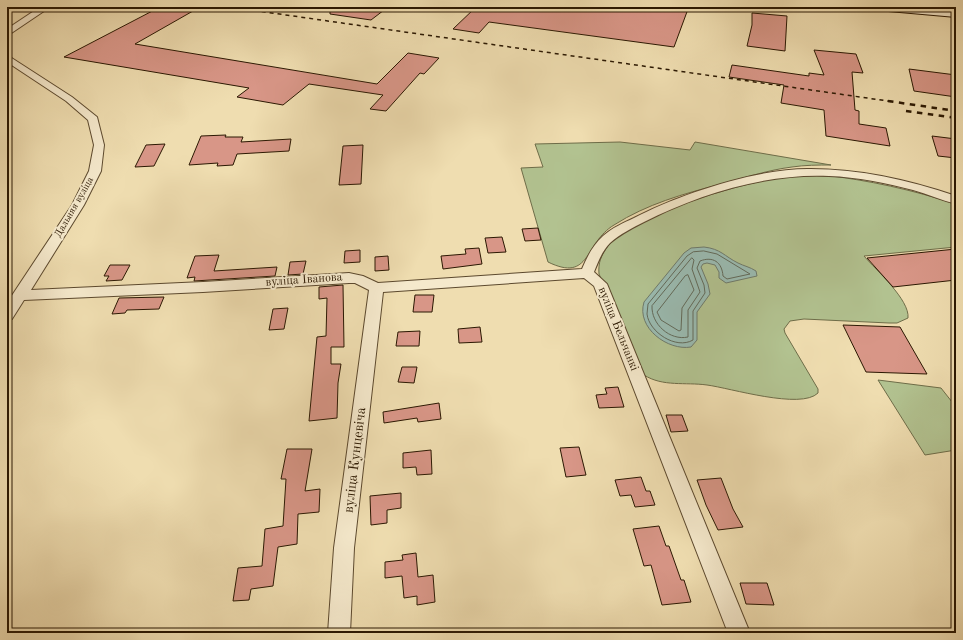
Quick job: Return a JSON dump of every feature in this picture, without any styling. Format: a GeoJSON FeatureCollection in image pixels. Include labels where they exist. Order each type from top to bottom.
{"type":"FeatureCollection","features":[{"type":"Feature","properties":{"kind":"street"},"geometry":{"type":"LineString","coordinates":[[7,33],[30,16],[46,7]]}},
{"type":"Feature","properties":{"kind":"street"},"geometry":{"type":"LineString","coordinates":[[877,7],[956,14]]}},
{"type":"Feature","properties":{"kind":"street","name":"Дальняя вуліца"},"geometry":{"type":"LineString","coordinates":[[7,58],[69,99],[94,119],[99,145],[95,171],[78,205],[19,295],[7,316]]}},
{"type":"Feature","properties":{"kind":"street"},"geometry":{"type":"LineString","coordinates":[[376,288],[587,273],[599,248],[614,234],[649,214],[675,202],[759,179],[790,173],[823,172],[864,177],[928,191],[956,200]]}},
{"type":"Feature","properties":{"kind":"street","name":"вуліца Бельчанкі"},"geometry":{"type":"LineString","coordinates":[[587,273],[600,284],[740,633]]}},
{"type":"Feature","properties":{"kind":"street","name":"вуліца Іванова"},"geometry":{"type":"LineString","coordinates":[[19,295],[203,287],[349,278],[358,279],[376,288]]}},
{"type":"Feature","properties":{"kind":"street","name":"вуліца Кунцевіча"},"geometry":{"type":"LineString","coordinates":[[339,633],[344,548],[376,288]]}},
{"type":"Feature","properties":{"kind":"green space"},"geometry":{"type":"Polygon","coordinates":[[[620,142],[690,150],[695,142],[831,165],[783,168],[756,174],[666,200],[639,211],[614,225],[597,241],[586,258],[580,264],[572,268],[562,267],[548,262],[521,168],[543,167],[535,144],[620,142]]]}},
{"type":"Feature","properties":{"kind":"green space"},"geometry":{"type":"Polygon","coordinates":[[[823,175],[890,186],[956,204],[956,247],[864,256],[898,294],[904,303],[908,318],[897,323],[804,319],[790,321],[784,329],[785,333],[818,389],[818,393],[809,398],[781,399],[707,385],[666,383],[651,379],[644,375],[599,274],[600,259],[608,246],[621,234],[662,212],[712,194],[777,178],[823,175]]]}},
{"type":"Feature","properties":{"kind":"green space"},"geometry":{"type":"Polygon","coordinates":[[[878,380],[941,388],[956,407],[956,450],[925,455],[878,380]]]}},
{"type":"Feature","properties":{"kind":"water"},"geometry":{"type":"Polygon","coordinates":[[[704,247],[719,251],[738,263],[756,271],[757,276],[726,283],[719,278],[719,272],[715,265],[707,263],[703,264],[701,267],[708,284],[710,294],[697,312],[697,340],[691,347],[673,345],[656,336],[649,329],[643,312],[644,302],[684,253],[691,248],[704,247]]]}},
{"type":"Feature","properties":{"kind":"building"},"geometry":{"type":"Polygon","coordinates":[[[160,7],[200,7],[135,44],[377,84],[408,53],[439,58],[424,74],[420,73],[386,111],[370,109],[383,95],[309,84],[283,105],[237,97],[249,88],[64,57],[160,7]]]}},
{"type":"Feature","properties":{"kind":"building"},"geometry":{"type":"Polygon","coordinates":[[[330,7],[388,7],[371,20],[330,14],[330,7]]]}},
{"type":"Feature","properties":{"kind":"building"},"geometry":{"type":"Polygon","coordinates":[[[476,7],[687,7],[688,9],[674,47],[489,22],[479,33],[453,29],[476,7]]]}},
{"type":"Feature","properties":{"kind":"building"},"geometry":{"type":"Polygon","coordinates":[[[752,13],[787,16],[785,51],[747,46],[752,25],[752,13]]]}},
{"type":"Feature","properties":{"kind":"building"},"geometry":{"type":"Polygon","coordinates":[[[814,50],[856,54],[863,73],[852,72],[855,110],[859,111],[859,124],[886,128],[890,146],[826,136],[824,110],[781,103],[784,85],[729,77],[732,65],[809,76],[809,73],[824,75],[814,50]]]}},
{"type":"Feature","properties":{"kind":"building"},"geometry":{"type":"Polygon","coordinates":[[[909,69],[956,75],[956,97],[914,91],[909,69]]]}},
{"type":"Feature","properties":{"kind":"building"},"geometry":{"type":"Polygon","coordinates":[[[226,135],[225,137],[243,137],[241,142],[291,139],[289,151],[237,154],[233,165],[217,166],[218,163],[189,165],[201,136],[226,135]]]}},
{"type":"Feature","properties":{"kind":"building"},"geometry":{"type":"Polygon","coordinates":[[[932,136],[956,139],[956,158],[938,156],[932,136]]]}},
{"type":"Feature","properties":{"kind":"building"},"geometry":{"type":"Polygon","coordinates":[[[165,144],[154,166],[135,167],[146,145],[165,144]]]}},
{"type":"Feature","properties":{"kind":"building"},"geometry":{"type":"Polygon","coordinates":[[[363,145],[361,184],[339,185],[343,146],[363,145]]]}},
{"type":"Feature","properties":{"kind":"building"},"geometry":{"type":"Polygon","coordinates":[[[538,228],[541,240],[525,241],[522,229],[538,228]]]}},
{"type":"Feature","properties":{"kind":"building"},"geometry":{"type":"Polygon","coordinates":[[[502,237],[506,252],[488,253],[485,238],[502,237]]]}},
{"type":"Feature","properties":{"kind":"building"},"geometry":{"type":"Polygon","coordinates":[[[479,248],[482,264],[443,269],[441,256],[466,254],[465,249],[479,248]]]}},
{"type":"Feature","properties":{"kind":"building"},"geometry":{"type":"Polygon","coordinates":[[[956,249],[956,280],[893,287],[867,258],[956,249]]]}},
{"type":"Feature","properties":{"kind":"building"},"geometry":{"type":"Polygon","coordinates":[[[360,250],[360,262],[344,263],[345,251],[360,250]]]}},
{"type":"Feature","properties":{"kind":"building"},"geometry":{"type":"Polygon","coordinates":[[[219,255],[214,271],[277,267],[275,276],[194,281],[195,277],[187,278],[195,256],[219,255]]]}},
{"type":"Feature","properties":{"kind":"building"},"geometry":{"type":"Polygon","coordinates":[[[388,256],[389,270],[375,271],[375,257],[388,256]]]}},
{"type":"Feature","properties":{"kind":"building"},"geometry":{"type":"Polygon","coordinates":[[[306,261],[303,274],[288,275],[290,262],[306,261]]]}},
{"type":"Feature","properties":{"kind":"building"},"geometry":{"type":"Polygon","coordinates":[[[110,265],[130,265],[122,280],[106,281],[109,276],[104,276],[110,265]]]}},
{"type":"Feature","properties":{"kind":"building"},"geometry":{"type":"Polygon","coordinates":[[[343,285],[344,347],[331,347],[331,364],[341,364],[338,383],[337,418],[309,421],[317,337],[326,336],[327,298],[319,299],[319,287],[343,285]]]}},
{"type":"Feature","properties":{"kind":"building"},"geometry":{"type":"Polygon","coordinates":[[[415,295],[434,295],[432,312],[413,312],[415,295]]]}},
{"type":"Feature","properties":{"kind":"building"},"geometry":{"type":"Polygon","coordinates":[[[164,297],[159,309],[127,310],[125,313],[112,314],[119,298],[164,297]]]}},
{"type":"Feature","properties":{"kind":"building"},"geometry":{"type":"Polygon","coordinates":[[[288,308],[284,329],[269,330],[273,309],[288,308]]]}},
{"type":"Feature","properties":{"kind":"building"},"geometry":{"type":"Polygon","coordinates":[[[843,325],[900,327],[927,374],[866,372],[843,325]]]}},
{"type":"Feature","properties":{"kind":"building"},"geometry":{"type":"Polygon","coordinates":[[[480,327],[482,342],[459,343],[458,329],[480,327]]]}},
{"type":"Feature","properties":{"kind":"building"},"geometry":{"type":"Polygon","coordinates":[[[420,331],[419,346],[396,346],[398,332],[420,331]]]}},
{"type":"Feature","properties":{"kind":"building"},"geometry":{"type":"Polygon","coordinates":[[[402,367],[417,367],[414,383],[398,382],[402,367]]]}},
{"type":"Feature","properties":{"kind":"building"},"geometry":{"type":"Polygon","coordinates":[[[618,387],[624,407],[599,408],[596,395],[607,394],[605,388],[618,387]]]}},
{"type":"Feature","properties":{"kind":"building"},"geometry":{"type":"Polygon","coordinates":[[[439,403],[441,419],[418,422],[417,418],[384,423],[383,412],[439,403]]]}},
{"type":"Feature","properties":{"kind":"building"},"geometry":{"type":"Polygon","coordinates":[[[666,415],[682,415],[688,431],[671,432],[666,415]]]}},
{"type":"Feature","properties":{"kind":"building"},"geometry":{"type":"Polygon","coordinates":[[[579,447],[586,475],[566,477],[560,448],[579,447]]]}},
{"type":"Feature","properties":{"kind":"building"},"geometry":{"type":"Polygon","coordinates":[[[287,449],[312,449],[305,491],[320,489],[319,512],[298,514],[297,544],[278,547],[273,586],[251,589],[249,600],[233,601],[238,568],[262,566],[265,529],[283,526],[286,479],[281,479],[287,449]]]}},
{"type":"Feature","properties":{"kind":"building"},"geometry":{"type":"Polygon","coordinates":[[[431,450],[432,474],[417,475],[416,467],[403,468],[403,453],[431,450]]]}},
{"type":"Feature","properties":{"kind":"building"},"geometry":{"type":"Polygon","coordinates":[[[641,477],[646,491],[650,491],[655,505],[635,507],[631,495],[620,496],[615,480],[641,477]]]}},
{"type":"Feature","properties":{"kind":"building"},"geometry":{"type":"Polygon","coordinates":[[[721,478],[733,509],[743,527],[718,530],[706,505],[697,480],[721,478]]]}},
{"type":"Feature","properties":{"kind":"building"},"geometry":{"type":"Polygon","coordinates":[[[401,493],[401,508],[387,510],[387,523],[371,525],[370,496],[401,493]]]}},
{"type":"Feature","properties":{"kind":"building"},"geometry":{"type":"Polygon","coordinates":[[[659,526],[666,546],[669,546],[681,580],[684,580],[691,602],[662,605],[651,565],[644,566],[633,529],[659,526]]]}},
{"type":"Feature","properties":{"kind":"building"},"geometry":{"type":"Polygon","coordinates":[[[416,553],[418,577],[433,575],[435,602],[417,605],[417,596],[404,598],[402,576],[385,578],[385,562],[403,560],[402,555],[416,553]]]}},
{"type":"Feature","properties":{"kind":"building"},"geometry":{"type":"Polygon","coordinates":[[[740,583],[767,583],[774,605],[746,604],[740,583]]]}},
{"type":"Feature","properties":{"kind":"railway"},"geometry":{"type":"LineString","coordinates":[[230,7],[888,101]]}},
{"type":"Feature","properties":{"kind":"railway"},"geometry":{"type":"LineString","coordinates":[[888,101],[895,102]]}},
{"type":"Feature","properties":{"kind":"railway"},"geometry":{"type":"LineString","coordinates":[[888,101],[956,111]]}},
{"type":"Feature","properties":{"kind":"railway"},"geometry":{"type":"LineString","coordinates":[[906,111],[956,118]]}}]}
